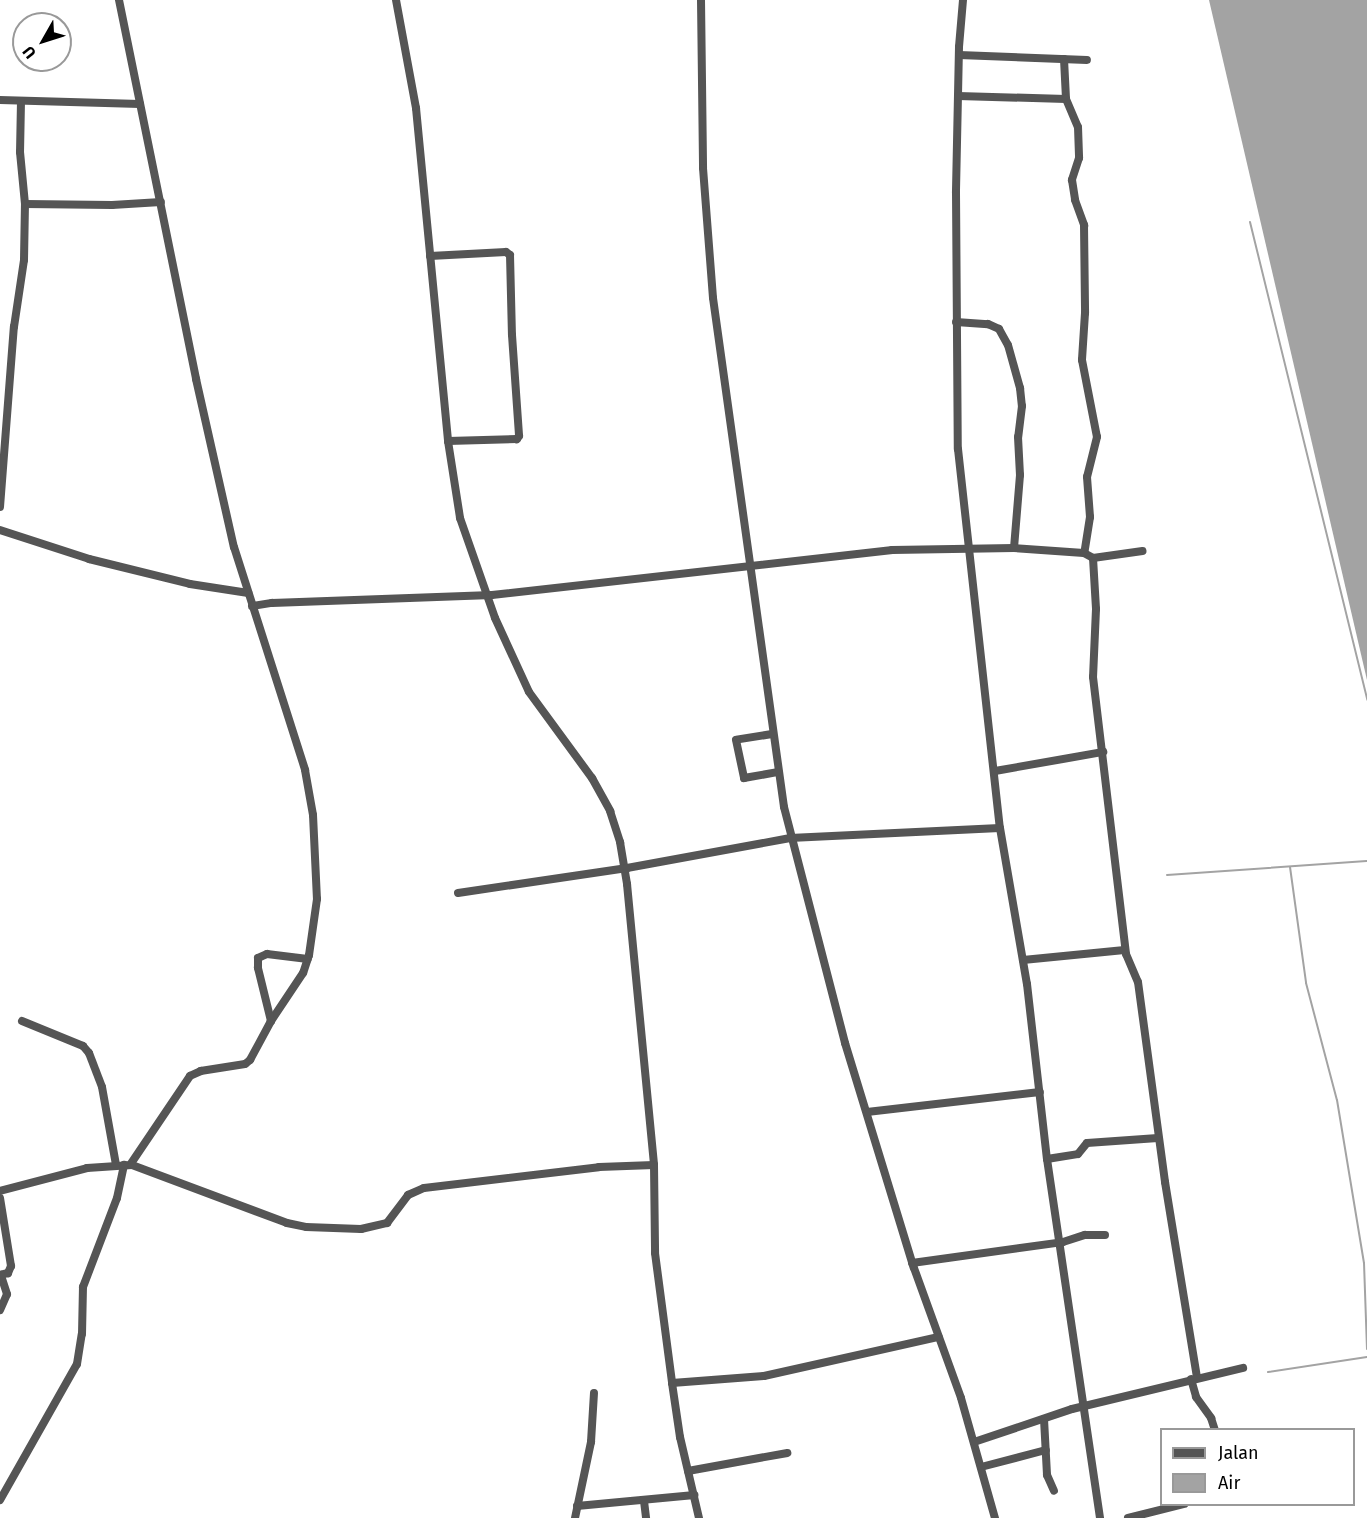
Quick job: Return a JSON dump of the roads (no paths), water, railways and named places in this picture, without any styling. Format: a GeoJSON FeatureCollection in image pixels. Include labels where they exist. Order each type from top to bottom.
{"type":"FeatureCollection","features":[{"type":"Feature","properties":{"kind":"street"},"geometry":{"type":"LineString","coordinates":[[0,1500],[77,1364],[82,1334],[83,1287],[117,1198],[124,1165],[190,1076],[201,1071],[247,1064],[271,1020],[300,980],[308,959],[317,906],[310,796],[302,762],[234,547],[196,378],[119,0]]}},
{"type":"Feature","properties":{"kind":"street"},"geometry":{"type":"LineString","coordinates":[[396,0],[416,108],[448,441],[464,534],[503,638],[530,692],[603,796],[620,842],[625,869],[654,1165],[655,1252],[672,1383],[699,1518]]}},
{"type":"Feature","properties":{"kind":"street"},"geometry":{"type":"LineString","coordinates":[[701,0],[701,117],[705,215],[719,348],[772,734],[790,838],[845,1043],[912,1263],[974,1442],[995,1518]]}},
{"type":"Feature","properties":{"kind":"street"},"geometry":{"type":"LineString","coordinates":[[963,0],[958,96],[956,322],[958,449],[1000,828],[1023,960],[1047,1159],[1100,1518]]}},
{"type":"Feature","properties":{"kind":"street"},"geometry":{"type":"LineString","coordinates":[[959,55],[1087,60]]}},
{"type":"Feature","properties":{"kind":"street"},"geometry":{"type":"LineString","coordinates":[[1064,59],[1066,99],[1078,130],[1079,158],[1072,180],[1075,200],[1084,225],[1085,313],[1082,360],[1097,432],[1087,477],[1090,517],[1084,553]]}},
{"type":"Feature","properties":{"kind":"street"},"geometry":{"type":"LineString","coordinates":[[958,96],[1066,99]]}},
{"type":"Feature","properties":{"kind":"street"},"geometry":{"type":"LineString","coordinates":[[0,100],[140,104]]}},
{"type":"Feature","properties":{"kind":"street"},"geometry":{"type":"LineString","coordinates":[[0,507],[14,327],[24,260],[25,204],[20,152],[21,101]]}},
{"type":"Feature","properties":{"kind":"street"},"geometry":{"type":"LineString","coordinates":[[25,204],[95,205],[161,202]]}},
{"type":"Feature","properties":{"kind":"street"},"geometry":{"type":"LineString","coordinates":[[430,256],[506,252],[510,256],[512,335],[519,436],[517,439],[448,441]]}},
{"type":"Feature","properties":{"kind":"street"},"geometry":{"type":"LineString","coordinates":[[956,322],[988,324],[999,329],[1008,345],[1020,388],[1022,406],[1018,453],[1020,475],[1014,548]]}},
{"type":"Feature","properties":{"kind":"street"},"geometry":{"type":"LineString","coordinates":[[0,530],[89,559],[190,584],[248,593]]}},
{"type":"Feature","properties":{"kind":"street"},"geometry":{"type":"LineString","coordinates":[[252,606],[272,603],[487,596],[892,550],[1014,548],[1084,553],[1093,558],[1143,551]]}},
{"type":"Feature","properties":{"kind":"street"},"geometry":{"type":"LineString","coordinates":[[1093,558],[1096,620],[1092,667],[1104,752],[1125,950],[1127,960],[1138,982],[1196,1398],[1214,1428]]}},
{"type":"Feature","properties":{"kind":"street"},"geometry":{"type":"LineString","coordinates":[[772,734],[736,740],[744,777],[778,772]]}},
{"type":"Feature","properties":{"kind":"street"},"geometry":{"type":"LineString","coordinates":[[995,771],[1104,752]]}},
{"type":"Feature","properties":{"kind":"street"},"geometry":{"type":"LineString","coordinates":[[458,893],[625,869],[790,838],[1000,828]]}},
{"type":"Feature","properties":{"kind":"street"},"geometry":{"type":"LineString","coordinates":[[1023,960],[1125,950]]}},
{"type":"Feature","properties":{"kind":"street"},"geometry":{"type":"LineString","coordinates":[[271,1020],[258,968],[258,958],[267,954],[308,959]]}},
{"type":"Feature","properties":{"kind":"street"},"geometry":{"type":"LineString","coordinates":[[22,1022],[83,1046],[89,1053],[124,1165]]}},
{"type":"Feature","properties":{"kind":"street"},"geometry":{"type":"LineString","coordinates":[[867,1112],[1040,1092]]}},
{"type":"Feature","properties":{"kind":"street"},"geometry":{"type":"LineString","coordinates":[[1047,1159],[1078,1154],[1087,1143],[1158,1137]]}},
{"type":"Feature","properties":{"kind":"street"},"geometry":{"type":"LineString","coordinates":[[0,1191],[87,1168],[124,1165],[147,1169],[287,1224],[361,1229],[382,1226],[390,1220],[408,1195],[424,1188],[599,1167],[654,1165]]}},
{"type":"Feature","properties":{"kind":"street"},"geometry":{"type":"LineString","coordinates":[[0,1198],[11,1266],[10,1271],[1,1275],[7,1294],[0,1310]]}},
{"type":"Feature","properties":{"kind":"street"},"geometry":{"type":"LineString","coordinates":[[912,1263],[1061,1242],[1085,1235],[1105,1235]]}},
{"type":"Feature","properties":{"kind":"street"},"geometry":{"type":"LineString","coordinates":[[672,1383],[764,1376],[939,1337]]}},
{"type":"Feature","properties":{"kind":"street"},"geometry":{"type":"LineString","coordinates":[[974,1442],[1083,1407],[1244,1368]]}},
{"type":"Feature","properties":{"kind":"street"},"geometry":{"type":"LineString","coordinates":[[575,1518],[591,1442],[594,1393]]}},
{"type":"Feature","properties":{"kind":"street"},"geometry":{"type":"LineString","coordinates":[[1044,1419],[1047,1475],[1054,1491]]}},
{"type":"Feature","properties":{"kind":"street"},"geometry":{"type":"LineString","coordinates":[[981,1467],[1046,1450]]}},
{"type":"Feature","properties":{"kind":"street"},"geometry":{"type":"LineString","coordinates":[[688,1471],[787,1453]]}},
{"type":"Feature","properties":{"kind":"street"},"geometry":{"type":"LineString","coordinates":[[577,1506],[694,1495]]}},
{"type":"Feature","properties":{"kind":"street"},"geometry":{"type":"LineString","coordinates":[[644,1501],[646,1518]]}},
{"type":"Feature","properties":{"kind":"street"},"geometry":{"type":"LineString","coordinates":[[1128,1518],[1176,1506]]}},
{"type":"Feature","properties":{"kind":"water"},"geometry":{"type":"Polygon","coordinates":[[[1209,0],[1367,0],[1367,680],[1209,0]]]}},
{"type":"Feature","properties":{"kind":"waterway"},"geometry":{"type":"LineString","coordinates":[[1250,222],[1367,700]]}},
{"type":"Feature","properties":{"kind":"waterway"},"geometry":{"type":"LineString","coordinates":[[1167,875],[1367,861]]}},
{"type":"Feature","properties":{"kind":"waterway"},"geometry":{"type":"LineString","coordinates":[[1290,867],[1306,983],[1337,1100],[1364,1263],[1367,1349]]}},
{"type":"Feature","properties":{"kind":"waterway"},"geometry":{"type":"LineString","coordinates":[[1268,1372],[1367,1357]]}}]}
